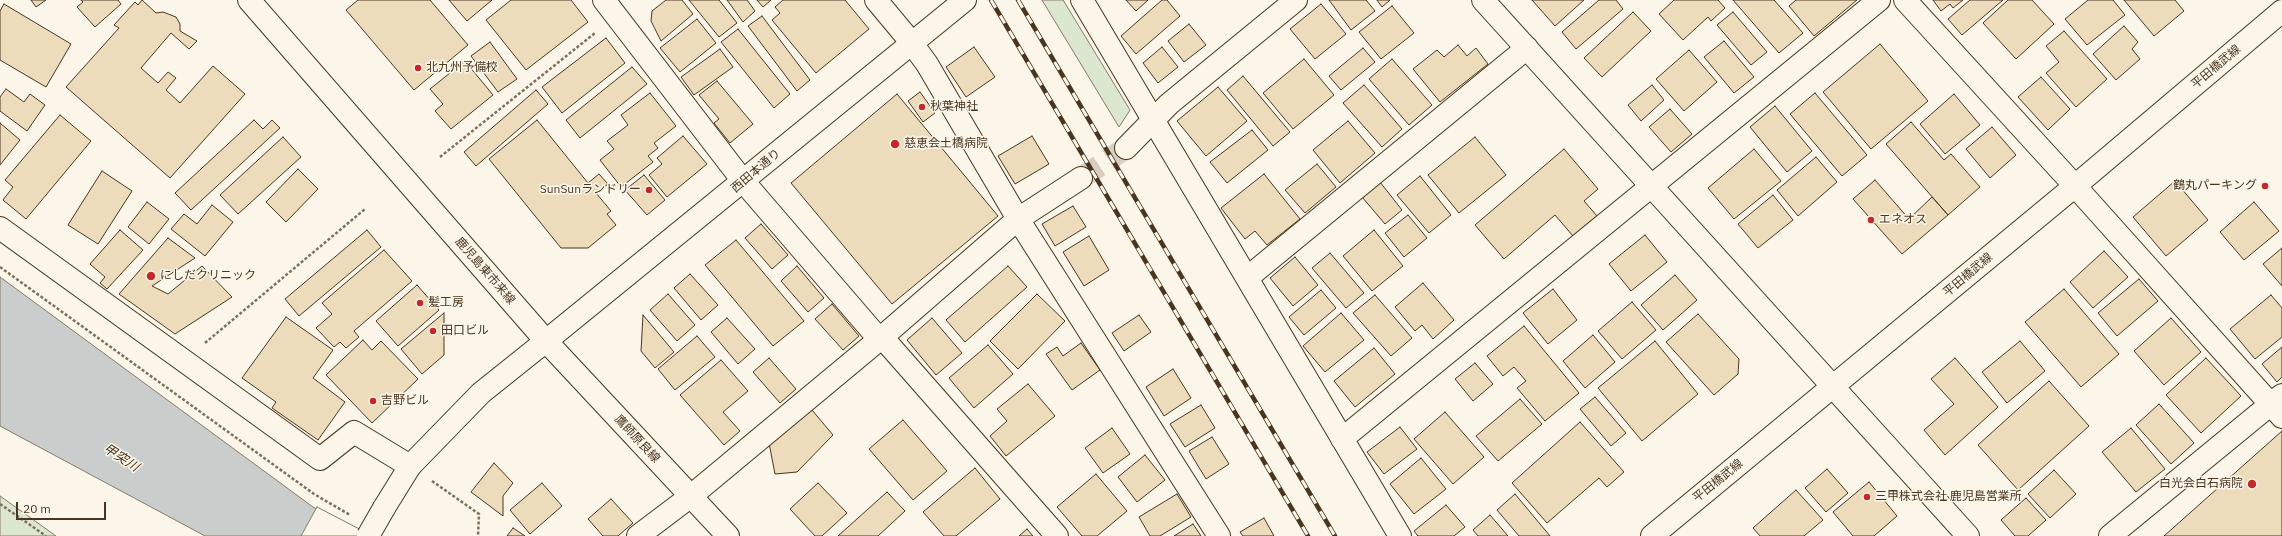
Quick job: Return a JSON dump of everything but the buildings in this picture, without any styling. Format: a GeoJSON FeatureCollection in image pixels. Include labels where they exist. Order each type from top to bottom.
{"type":"FeatureCollection","features":[{"type":"Feature","properties":{"kind":"street","name":"鹿児島東市来線"},"geometry":{"type":"LineString","coordinates":[[249,0],[546,341]]}},
{"type":"Feature","properties":{"kind":"street"},"geometry":{"type":"LineString","coordinates":[[876,0],[911,42],[1018,220],[1219,536]]}},
{"type":"Feature","properties":{"kind":"street","name":"西田本通り"},"geometry":{"type":"LineString","coordinates":[[546,341],[964,0]]}},
{"type":"Feature","properties":{"kind":"street"},"geometry":{"type":"LineString","coordinates":[[1082,0],[1152,121],[1400,536]]}},
{"type":"Feature","properties":{"kind":"street"},"geometry":{"type":"LineString","coordinates":[[1126,148],[1169,104],[1296,0]]}},
{"type":"Feature","properties":{"kind":"street"},"geometry":{"type":"LineString","coordinates":[[1483,0],[1653,186],[1832,387],[1968,536]]}},
{"type":"Feature","properties":{"kind":"street"},"geometry":{"type":"LineString","coordinates":[[1342,439],[1879,0]]}},
{"type":"Feature","properties":{"kind":"street"},"geometry":{"type":"LineString","coordinates":[[1905,0],[2278,406],[2110,536]]}},
{"type":"Feature","properties":{"kind":"street"},"geometry":{"type":"LineString","coordinates":[[610,8],[743,181],[873,332],[889,345],[1057,536]]}},
{"type":"Feature","properties":{"kind":"street","name":"平田橋武線"},"geometry":{"type":"LineString","coordinates":[[1652,536],[2075,186],[2282,11]]}},
{"type":"Feature","properties":{"kind":"street"},"geometry":{"type":"LineString","coordinates":[[1247,278],[1527,48]]}},
{"type":"Feature","properties":{"kind":"street"},"geometry":{"type":"LineString","coordinates":[[638,536],[691,496],[881,338],[1018,220],[1081,178]]}},
{"type":"Feature","properties":{"kind":"street"},"geometry":{"type":"LineString","coordinates":[[0,228],[320,459],[354,432],[410,466]]}},
{"type":"Feature","properties":{"kind":"street"},"geometry":{"type":"LineString","coordinates":[[368,536],[410,466],[481,394],[546,341]]}},
{"type":"Feature","properties":{"kind":"street","name":"鷹師原良線"},"geometry":{"type":"LineString","coordinates":[[546,341],[728,536]]}},
{"type":"Feature","properties":{"kind":"path"},"geometry":{"type":"LineString","coordinates":[[440,157],[610,8]]}},
{"type":"Feature","properties":{"kind":"path"},"geometry":{"type":"LineString","coordinates":[[183,361],[366,209]]}},
{"type":"Feature","properties":{"kind":"path"},"geometry":{"type":"LineString","coordinates":[[0,267],[314,494]]}},
{"type":"Feature","properties":{"kind":"path"},"geometry":{"type":"LineString","coordinates":[[410,466],[479,514],[478,536]]}},
{"type":"Feature","properties":{"kind":"path"},"geometry":{"type":"LineString","coordinates":[[0,504],[46,536]]}},
{"type":"Feature","properties":{"kind":"green space"},"geometry":{"type":"Polygon","coordinates":[[[1042,0],[1063,0],[1130,110],[1119,127],[1042,0]]]}},
{"type":"Feature","properties":{"kind":"green space"},"geometry":{"type":"Polygon","coordinates":[[[0,496],[56,536],[0,536],[0,496]]]}},
{"type":"Feature","properties":{"kind":"water","name":"甲突川"},"geometry":{"type":"Polygon","coordinates":[[[0,277],[313,507],[368,536],[205,536],[0,426],[0,277]]]}},
{"type":"Feature","properties":{"kind":"pier"},"geometry":{"type":"Polygon","coordinates":[[[317,507],[369,534],[370,536],[301,536],[317,507]]]}},
{"type":"Feature","properties":{"kind":"tunnel"},"geometry":{"type":"LineString","coordinates":[[1081,178],[1126,148]]}},
{"type":"Feature","properties":{"kind":"railway"},"geometry":{"type":"LineString","coordinates":[[991,0],[1308,536]]}},
{"type":"Feature","properties":{"kind":"railway"},"geometry":{"type":"LineString","coordinates":[[1018,0],[1335,536]]}},
{"type":"Feature","properties":{"kind":"place","name":"北九州予備校"},"geometry":{"type":"Point","coordinates":[418,68]}},
{"type":"Feature","properties":{"kind":"place","name":"秋葉神社"},"geometry":{"type":"Point","coordinates":[922,107]}},
{"type":"Feature","properties":{"kind":"place","name":"慈恵会土橋病院"},"geometry":{"type":"Point","coordinates":[895,144]}},
{"type":"Feature","properties":{"kind":"place","name":"鶴丸パーキング"},"geometry":{"type":"Point","coordinates":[2265,186]}},
{"type":"Feature","properties":{"kind":"place","name":"SunSunランドリー"},"geometry":{"type":"Point","coordinates":[649,190]}},
{"type":"Feature","properties":{"kind":"place","name":"エネオス"},"geometry":{"type":"Point","coordinates":[1871,220]}},
{"type":"Feature","properties":{"kind":"place","name":"にしだクリニック"},"geometry":{"type":"Point","coordinates":[151,276]}},
{"type":"Feature","properties":{"kind":"place","name":"髪工房"},"geometry":{"type":"Point","coordinates":[420,303]}},
{"type":"Feature","properties":{"kind":"place","name":"田口ビル"},"geometry":{"type":"Point","coordinates":[433,331]}},
{"type":"Feature","properties":{"kind":"place","name":"吉野ビル"},"geometry":{"type":"Point","coordinates":[373,401]}},
{"type":"Feature","properties":{"kind":"place","name":"白光会白石病院"},"geometry":{"type":"Point","coordinates":[2252,484]}},
{"type":"Feature","properties":{"kind":"place","name":"三甲株式会社 鹿児島営業所"},"geometry":{"type":"Point","coordinates":[1867,497]}}]}
